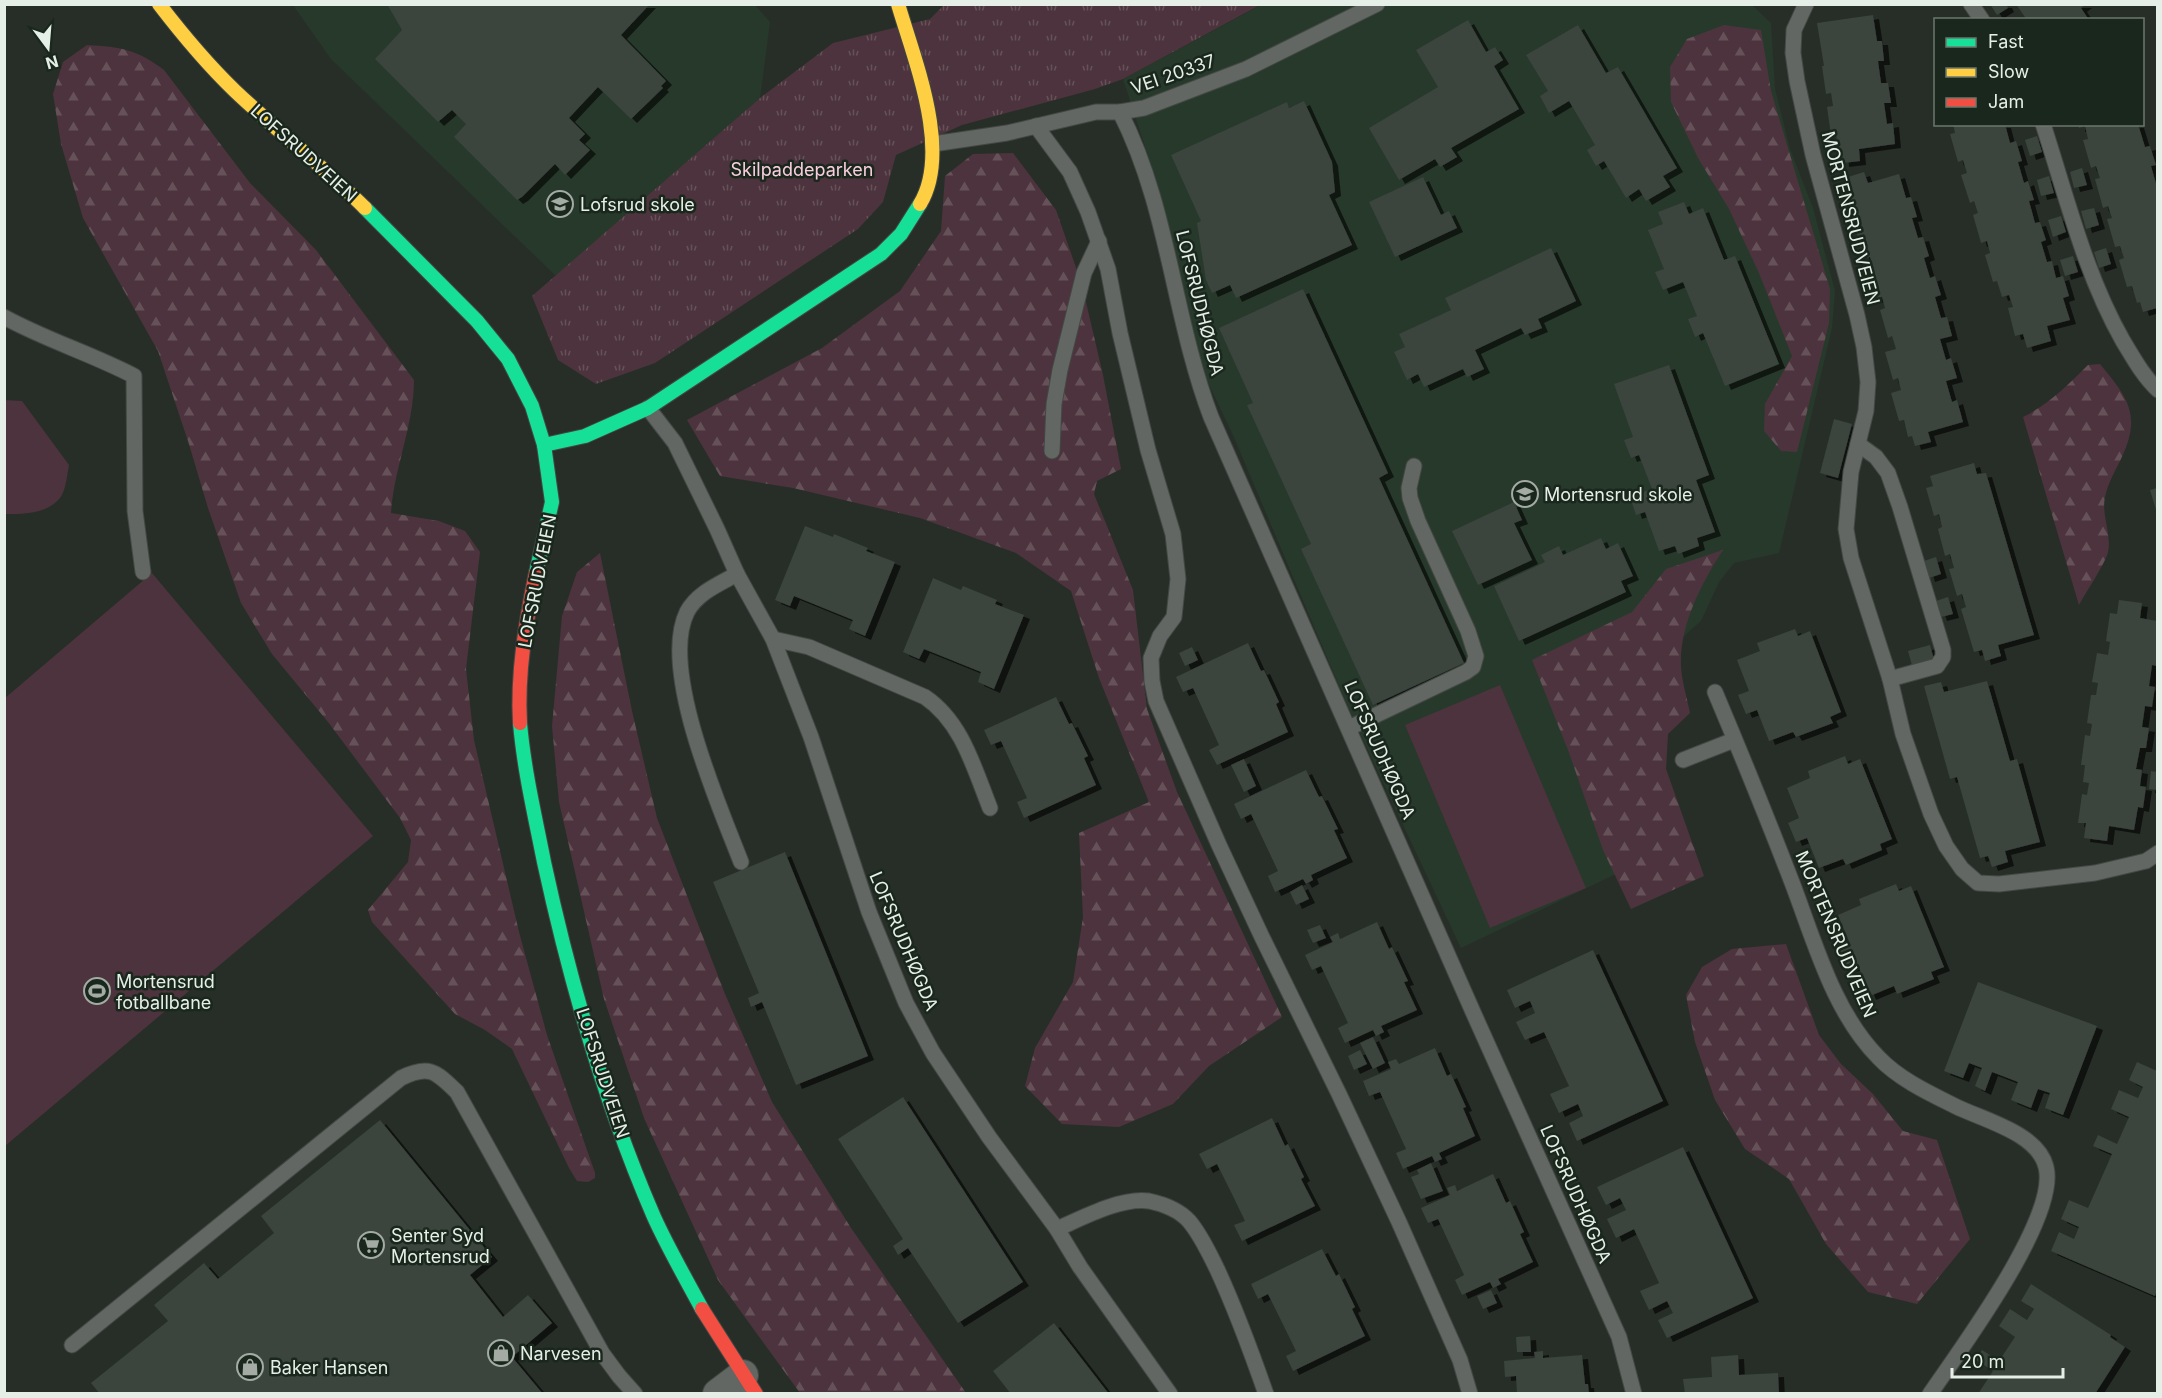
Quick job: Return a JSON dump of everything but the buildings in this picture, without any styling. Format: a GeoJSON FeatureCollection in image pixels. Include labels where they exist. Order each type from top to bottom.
{"type":"FeatureCollection","features":[{"type":"Feature","properties":{"kind":"street","name":"LOFSRUDVEIEN"},"geometry":{"type":"LineString","coordinates":[[159,4],[186,39],[235,91],[335,178],[477,321],[508,359],[532,406],[544,446],[552,502],[528,611],[522,662],[520,718],[523,760],[555,912],[582,1011],[633,1164],[655,1218],[704,1314],[750,1384],[718,1394]]}},
{"type":"Feature","properties":{"kind":"street"},"geometry":{"type":"LineString","coordinates":[[544,446],[585,436],[648,408],[881,254],[901,234],[924,197],[930,178],[933,144],[930,117],[898,4]]}},
{"type":"Feature","properties":{"kind":"lane","name":"VEI 20337"},"geometry":{"type":"LineString","coordinates":[[933,144],[1007,133],[1096,112],[1120,112],[1144,108],[1246,69],[1377,4]]}},
{"type":"Feature","properties":{"kind":"lane","name":"MORTENSRUDVEIEN"},"geometry":{"type":"LineString","coordinates":[[1806,4],[1794,30],[1792,53],[1813,155],[1864,347],[1868,382],[1866,411],[1851,472],[1846,529],[1855,569],[1890,679],[1903,734],[1931,814],[1946,846],[1962,869],[1978,883],[2008,883],[2095,873],[2146,861],[2157,853]]}},
{"type":"Feature","properties":{"kind":"lane"},"geometry":{"type":"LineString","coordinates":[[1971,4],[1981,18]]}},
{"type":"Feature","properties":{"kind":"lane","name":"LOFSRUDHØGDA"},"geometry":{"type":"LineString","coordinates":[[1120,112],[1152,187],[1186,339],[1203,396],[1228,458],[1468,1002],[1619,1337],[1634,1394]]}},
{"type":"Feature","properties":{"kind":"lane"},"geometry":{"type":"LineString","coordinates":[[1036,126],[1070,172],[1099,242],[1108,269],[1120,333],[1148,450],[1173,534],[1178,579],[1174,617],[1160,636],[1151,658],[1156,701],[1246,905],[1399,1222],[1460,1360],[1470,1394]]}},
{"type":"Feature","properties":{"kind":"lane"},"geometry":{"type":"LineString","coordinates":[[2044,126],[2088,268],[2109,317],[2143,375],[2157,390]]}},
{"type":"Feature","properties":{"kind":"lane"},"geometry":{"type":"LineString","coordinates":[[1052,451],[1054,404],[1060,369],[1084,273],[1099,242]]}},
{"type":"Feature","properties":{"kind":"lane"},"geometry":{"type":"LineString","coordinates":[[4,317],[134,376],[135,511],[143,572]]}},
{"type":"Feature","properties":{"kind":"lane","name":"LOFSRUDHØGDA"},"geometry":{"type":"LineString","coordinates":[[648,408],[675,443],[737,574],[773,639],[811,737],[869,912],[906,1003],[933,1053],[989,1137],[1057,1229],[1080,1267],[1170,1394]]}},
{"type":"Feature","properties":{"kind":"lane"},"geometry":{"type":"LineString","coordinates":[[1858,444],[1876,457],[1888,474],[1943,650],[1937,666],[1890,679]]}},
{"type":"Feature","properties":{"kind":"lane"},"geometry":{"type":"LineString","coordinates":[[1349,728],[1466,672],[1473,667],[1476,656],[1468,631],[1415,514],[1409,488],[1414,466]]}},
{"type":"Feature","properties":{"kind":"lane"},"geometry":{"type":"LineString","coordinates":[[737,574],[706,590],[688,610],[682,626],[679,648],[681,681],[704,765],[741,862]]}},
{"type":"Feature","properties":{"kind":"lane"},"geometry":{"type":"LineString","coordinates":[[773,639],[809,647],[925,697],[939,707],[961,736],[990,808]]}},
{"type":"Feature","properties":{"kind":"lane","name":"MORTENSRUDVEIEN"},"geometry":{"type":"LineString","coordinates":[[1715,692],[1841,1006],[1858,1035],[1898,1074],[1957,1107],[2010,1130],[2029,1142],[2042,1157],[2047,1168],[2046,1184],[2032,1232],[1986,1312],[1930,1394]]}},
{"type":"Feature","properties":{"kind":"lane"},"geometry":{"type":"LineString","coordinates":[[1683,759],[1734,740]]}},
{"type":"Feature","properties":{"kind":"lane"},"geometry":{"type":"LineString","coordinates":[[72,1345],[401,1078],[418,1070],[437,1074],[457,1092],[602,1353],[635,1394]]}},
{"type":"Feature","properties":{"kind":"lane"},"geometry":{"type":"LineString","coordinates":[[1057,1229],[1129,1202],[1147,1201],[1164,1205],[1181,1214],[1196,1229],[1218,1272],[1237,1314],[1266,1394]]}},
{"type":"Feature","properties":{"kind":"shaded area","name":"Lofsrud skole"},"geometry":{"type":"Polygon","coordinates":[[[754,4],[770,22],[760,98],[556,276],[331,59],[293,5],[754,4]]]}},
{"type":"Feature","properties":{"kind":"shaded area","name":"Mortensrud skole"},"geometry":{"type":"Polygon","coordinates":[[[1751,4],[1771,23],[1775,89],[1790,149],[1813,208],[1835,291],[1832,328],[1779,553],[1734,563],[1719,582],[1701,621],[1685,635],[1641,712],[1664,851],[1461,948],[1351,714],[1233,435],[1204,374],[1155,177],[1123,79],[1261,5],[1751,4]]]}},
{"type":"Feature","properties":{"kind":"green space","name":"Skilpaddeparken"},"geometry":{"type":"Polygon","coordinates":[[[944,5],[1260,5],[1123,79],[1095,89],[962,125],[896,155],[883,202],[858,229],[655,363],[596,384],[558,360],[532,296],[760,98],[833,43],[930,19],[944,5]]]}},
{"type":"Feature","properties":{"kind":"green space"},"geometry":{"type":"Polygon","coordinates":[[[1724,25],[1761,30],[1771,91],[1830,289],[1829,323],[1797,452],[1781,451],[1764,431],[1765,404],[1792,356],[1759,273],[1729,209],[1698,158],[1671,102],[1670,67],[1687,39],[1724,25]]]}},
{"type":"Feature","properties":{"kind":"green space"},"geometry":{"type":"Polygon","coordinates":[[[87,45],[128,50],[164,70],[250,183],[316,250],[414,380],[411,413],[391,513],[439,521],[465,531],[480,552],[466,669],[474,740],[519,932],[547,1035],[595,1173],[595,1178],[588,1182],[577,1181],[569,1168],[512,1049],[485,1030],[455,1014],[372,922],[368,910],[408,862],[411,840],[400,818],[328,722],[272,654],[241,603],[158,351],[83,218],[61,144],[53,94],[63,62],[87,45]]]}},
{"type":"Feature","properties":{"kind":"green space"},"geometry":{"type":"Polygon","coordinates":[[[1013,153],[1056,210],[1082,285],[1103,375],[1121,469],[1097,481],[1094,494],[1133,590],[1147,709],[1177,792],[1282,1017],[1209,1066],[1173,1104],[1119,1127],[1062,1124],[1025,1086],[1035,1048],[1073,982],[1083,917],[1079,833],[1149,802],[1099,678],[1071,591],[1016,553],[920,518],[793,488],[720,476],[687,420],[822,348],[900,291],[941,231],[945,176],[973,154],[1013,153]]]}},
{"type":"Feature","properties":{"kind":"green space"},"geometry":{"type":"Polygon","coordinates":[[[2100,364],[2124,397],[2129,408],[2131,430],[2105,497],[2108,552],[2079,605],[2023,417],[2050,400],[2088,365],[2100,364]]]}},
{"type":"Feature","properties":{"kind":"green space"},"geometry":{"type":"Polygon","coordinates":[[[4,400],[22,401],[69,465],[62,495],[55,503],[42,510],[6,514],[4,400]]]}},
{"type":"Feature","properties":{"kind":"green space"},"geometry":{"type":"Polygon","coordinates":[[[1723,550],[1693,606],[1684,636],[1681,667],[1690,713],[1668,734],[1666,769],[1704,876],[1631,909],[1603,850],[1568,750],[1532,660],[1632,612],[1666,569],[1723,550]]]}},
{"type":"Feature","properties":{"kind":"green space"},"geometry":{"type":"Polygon","coordinates":[[[600,553],[632,711],[657,818],[725,994],[772,1102],[851,1228],[966,1393],[800,1393],[718,1280],[644,1118],[604,999],[559,802],[552,726],[562,616],[577,572],[600,553]]]}},
{"type":"Feature","properties":{"kind":"green space","name":"Mortensrud fotballbane"},"geometry":{"type":"Polygon","coordinates":[[[152,573],[373,836],[5,1146],[5,698],[152,573]]]}},
{"type":"Feature","properties":{"kind":"green space"},"geometry":{"type":"Polygon","coordinates":[[[1500,685],[1586,888],[1490,928],[1405,725],[1500,685]]]}},
{"type":"Feature","properties":{"kind":"green space"},"geometry":{"type":"Polygon","coordinates":[[[1786,944],[1819,1035],[1841,1064],[1873,1094],[1903,1131],[1937,1140],[1970,1239],[1917,1304],[1868,1292],[1826,1244],[1789,1179],[1745,1149],[1715,1100],[1695,1042],[1686,995],[1702,967],[1732,949],[1786,944]]]}},
{"type":"Feature","properties":{"kind":"traffic: fast"},"geometry":{"type":"LineString","coordinates":[[544,445],[585,436],[648,408],[881,254],[901,234],[920,204]]}},
{"type":"Feature","properties":{"kind":"traffic: fast"},"geometry":{"type":"LineString","coordinates":[[365,208],[477,321],[508,359],[532,406],[544,445],[552,502],[536,573]]}},
{"type":"Feature","properties":{"kind":"traffic: fast"},"geometry":{"type":"LineString","coordinates":[[520,723],[527,776],[544,862],[565,952],[590,1042],[620,1131],[654,1217],[702,1309]]}},
{"type":"Feature","properties":{"kind":"traffic: slow"},"geometry":{"type":"LineString","coordinates":[[159,4],[195,49],[225,81],[365,208]]}},
{"type":"Feature","properties":{"kind":"traffic: slow"},"geometry":{"type":"LineString","coordinates":[[898,4],[920,77],[931,132],[932,158],[929,182],[920,204]]}},
{"type":"Feature","properties":{"kind":"traffic: jam"},"geometry":{"type":"LineString","coordinates":[[520,723],[523,647],[536,573]]}},
{"type":"Feature","properties":{"kind":"traffic: jam"},"geometry":{"type":"LineString","coordinates":[[702,1309],[756,1394]]}},
{"type":"Feature","properties":{"kind":"place","name":"Lofsrud skole"},"geometry":{"type":"Point","coordinates":[560,204]}},
{"type":"Feature","properties":{"kind":"place","name":"Mortensrud skole"},"geometry":{"type":"Point","coordinates":[1525,494]}},
{"type":"Feature","properties":{"kind":"place","name":"Mortensrud fotballbane"},"geometry":{"type":"Point","coordinates":[97,991]}},
{"type":"Feature","properties":{"kind":"place","name":"Senter Syd Mortensrud"},"geometry":{"type":"Point","coordinates":[371,1245]}},
{"type":"Feature","properties":{"kind":"place","name":"Narvesen"},"geometry":{"type":"Point","coordinates":[501,1353]}},
{"type":"Feature","properties":{"kind":"place","name":"Baker Hansen"},"geometry":{"type":"Point","coordinates":[250,1367]}}]}
